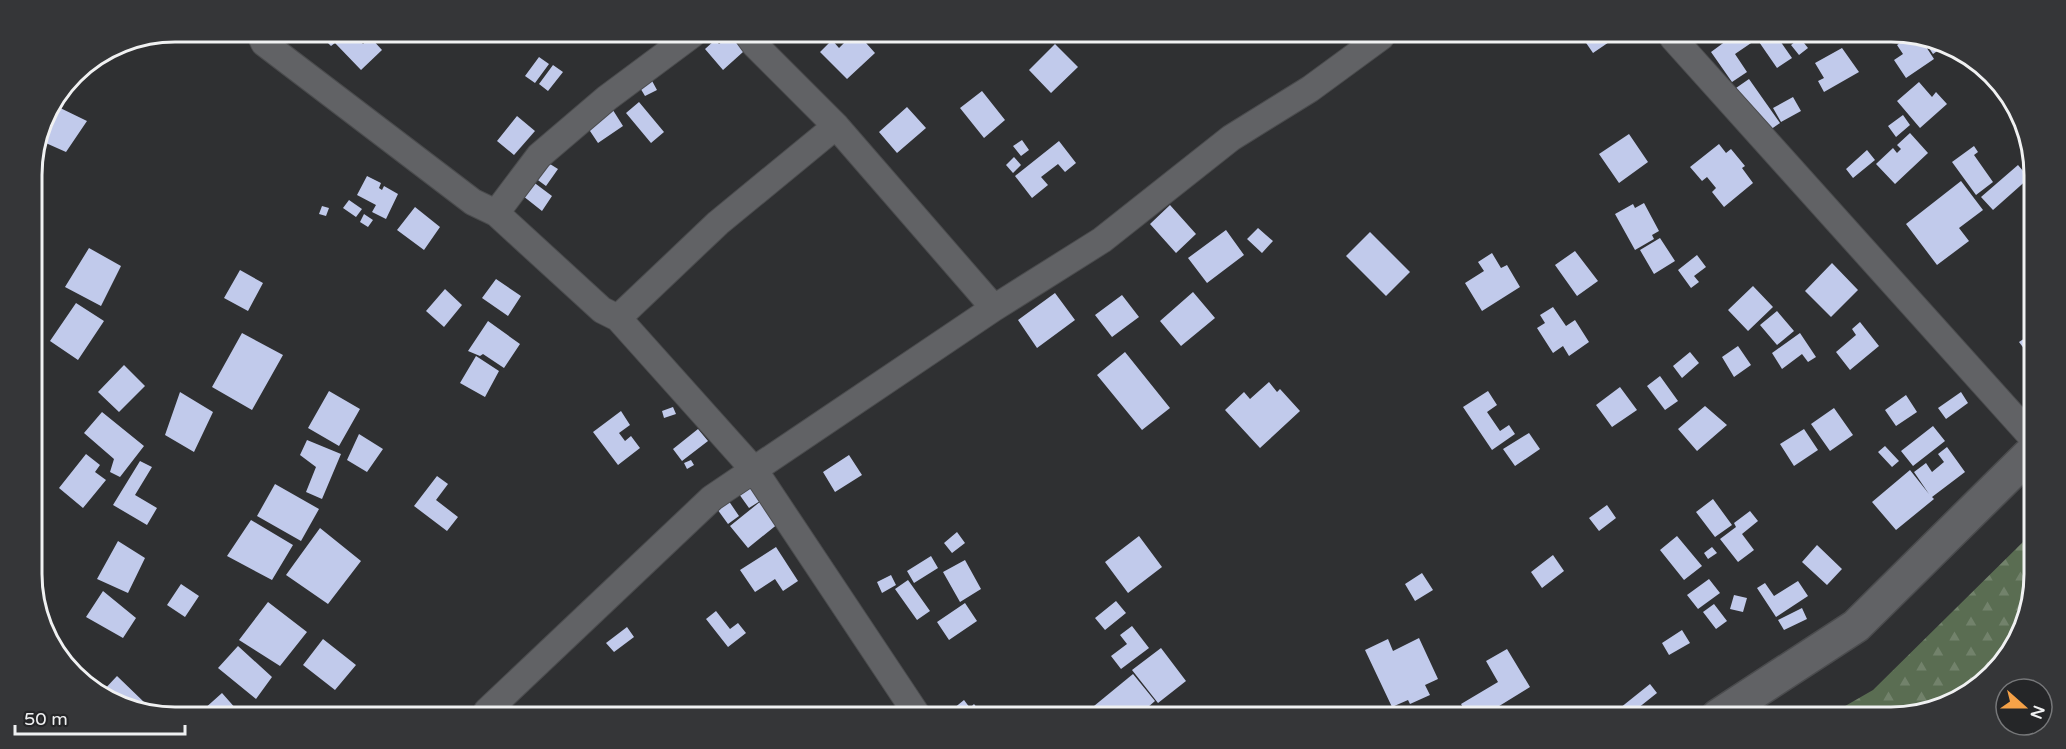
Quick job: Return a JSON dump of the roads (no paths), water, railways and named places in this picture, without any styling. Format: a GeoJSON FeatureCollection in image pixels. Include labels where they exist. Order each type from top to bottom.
{"type":"FeatureCollection","features":[{"type":"Feature","properties":{"kind":"street"},"geometry":{"type":"LineString","coordinates":[[264,42],[473,202],[496,213],[602,310],[618,318],[755,471],[912,707]]}},
{"type":"Feature","properties":{"kind":"street"},"geometry":{"type":"LineString","coordinates":[[496,213],[538,156],[607,98],[682,42]]}},
{"type":"Feature","properties":{"kind":"street"},"geometry":{"type":"LineString","coordinates":[[761,42],[837,126],[994,308]]}},
{"type":"Feature","properties":{"kind":"street"},"geometry":{"type":"LineString","coordinates":[[491,707],[712,498],[994,308],[1102,240],[1231,138],[1310,89],[1374,42]]}},
{"type":"Feature","properties":{"kind":"street"},"geometry":{"type":"LineString","coordinates":[[1677,42],[2024,427]]}},
{"type":"Feature","properties":{"kind":"street"},"geometry":{"type":"LineString","coordinates":[[618,318],[718,223],[837,126]]}},
{"type":"Feature","properties":{"kind":"street"},"geometry":{"type":"LineString","coordinates":[[1732,707],[1856,626],[2024,460]]}}]}
